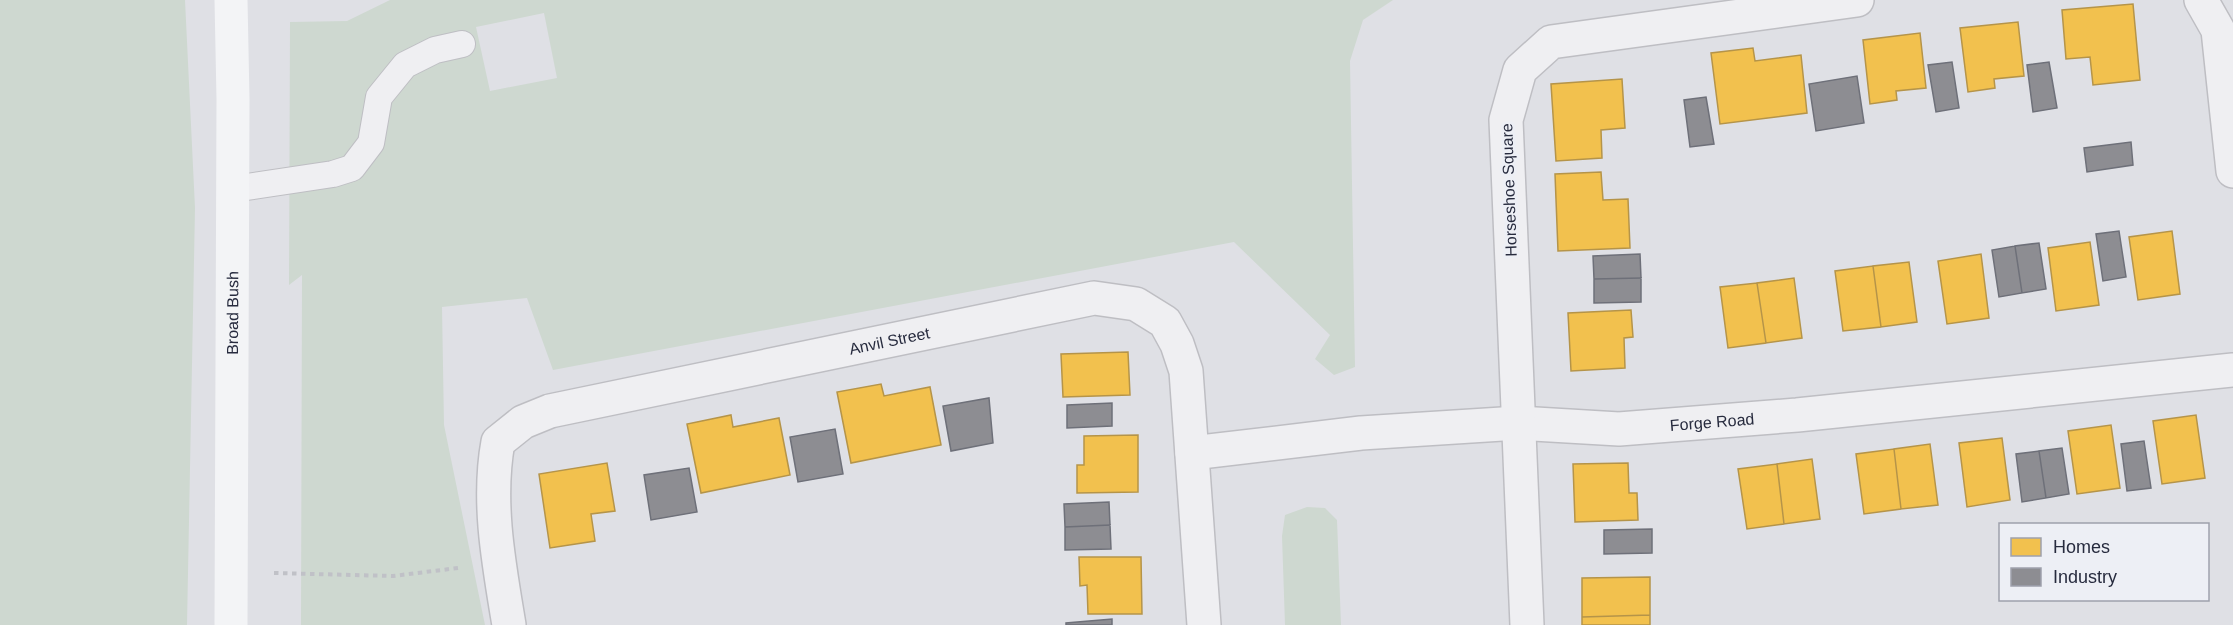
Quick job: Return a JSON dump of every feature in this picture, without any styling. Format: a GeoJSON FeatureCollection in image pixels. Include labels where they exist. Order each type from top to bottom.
{"type":"FeatureCollection","features":[{"type":"Feature","properties":{"kind":"main road","name":"Broad Bush"},"geometry":{"type":"LineString","coordinates":[[231,0],[233,189],[231,625]]}},
{"type":"Feature","properties":{"kind":"street","name":"Horseshoe Square"},"geometry":{"type":"LineString","coordinates":[[1527,625],[1506,120],[1520,70],[1551,42],[1857,0]]}},
{"type":"Feature","properties":{"kind":"street"},"geometry":{"type":"LineString","coordinates":[[2201,0],[2218,30],[2233,171]]}},
{"type":"Feature","properties":{"kind":"street","name":"Anvil Street"},"geometry":{"type":"LineString","coordinates":[[509,625],[498,561],[493,470],[498,442],[523,423],[550,411],[1094,298],[1136,304],[1165,322],[1177,344],[1186,371],[1204,625]]}},
{"type":"Feature","properties":{"kind":"street","name":"Forge Road"},"geometry":{"type":"LineString","coordinates":[[1191,453],[1361,433],[1518,423],[1619,429],[1797,415],[2233,370]]}},
{"type":"Feature","properties":{"kind":"lane"},"geometry":{"type":"LineString","coordinates":[[233,189],[333,174],[352,168],[371,143],[379,97],[405,65],[435,50],[462,44]]}},
{"type":"Feature","properties":{"kind":"path"},"geometry":{"type":"LineString","coordinates":[[231,571],[393,576],[498,561]]}},
{"type":"Feature","properties":{"kind":"shaded area"},"geometry":{"type":"Polygon","coordinates":[[[0,0],[185,0],[195,208],[187,625],[0,625],[0,0]]]}},
{"type":"Feature","properties":{"kind":"shaded area"},"geometry":{"type":"Polygon","coordinates":[[[390,0],[1393,0],[1363,20],[1350,61],[1355,367],[1334,375],[1315,359],[1330,335],[1234,242],[553,370],[527,298],[442,307],[444,425],[485,625],[301,625],[302,275],[289,285],[290,22],[347,21],[390,0]],[[544,13],[476,27],[490,91],[557,78],[544,13]]]}},
{"type":"Feature","properties":{"kind":"shaded area"},"geometry":{"type":"Polygon","coordinates":[[[1307,507],[1325,508],[1337,520],[1341,625],[1285,625],[1282,536],[1285,515],[1307,507]]]}},
{"type":"Feature","properties":{"kind":"building: Homes"},"geometry":{"type":"Polygon","coordinates":[[[2133,4],[2140,80],[2093,85],[2090,57],[2066,59],[2062,10],[2133,4]]]}},
{"type":"Feature","properties":{"kind":"building: Homes"},"geometry":{"type":"Polygon","coordinates":[[[2018,22],[2024,76],[1994,79],[1995,88],[1968,92],[1960,28],[2018,22]]]}},
{"type":"Feature","properties":{"kind":"building: Homes"},"geometry":{"type":"Polygon","coordinates":[[[1920,33],[1926,88],[1896,91],[1897,100],[1870,104],[1863,40],[1920,33]]]}},
{"type":"Feature","properties":{"kind":"building: Homes"},"geometry":{"type":"Polygon","coordinates":[[[1753,48],[1755,61],[1801,55],[1807,113],[1720,124],[1711,53],[1753,48]]]}},
{"type":"Feature","properties":{"kind":"building: Homes"},"geometry":{"type":"Polygon","coordinates":[[[1622,79],[1625,128],[1601,130],[1602,158],[1556,161],[1551,84],[1622,79]]]}},
{"type":"Feature","properties":{"kind":"building: Homes"},"geometry":{"type":"Polygon","coordinates":[[[1601,172],[1603,200],[1628,199],[1630,248],[1558,251],[1555,174],[1601,172]]]}},
{"type":"Feature","properties":{"kind":"building: Homes"},"geometry":{"type":"Polygon","coordinates":[[[2172,231],[2180,294],[2138,300],[2129,237],[2172,231]]]}},
{"type":"Feature","properties":{"kind":"building: Homes"},"geometry":{"type":"Polygon","coordinates":[[[2090,242],[2099,305],[2056,311],[2048,248],[2090,242]]]}},
{"type":"Feature","properties":{"kind":"building: Homes"},"geometry":{"type":"Polygon","coordinates":[[[1981,254],[1989,318],[1947,324],[1938,261],[1981,254]]]}},
{"type":"Feature","properties":{"kind":"building: Homes"},"geometry":{"type":"Polygon","coordinates":[[[1909,262],[1917,322],[1881,327],[1873,266],[1909,262]]]}},
{"type":"Feature","properties":{"kind":"building: Homes"},"geometry":{"type":"Polygon","coordinates":[[[1873,266],[1881,327],[1843,331],[1835,271],[1873,266]]]}},
{"type":"Feature","properties":{"kind":"building: Homes"},"geometry":{"type":"Polygon","coordinates":[[[1794,278],[1802,338],[1766,343],[1757,283],[1794,278]]]}},
{"type":"Feature","properties":{"kind":"building: Homes"},"geometry":{"type":"Polygon","coordinates":[[[1757,283],[1766,343],[1728,348],[1720,287],[1757,283]]]}},
{"type":"Feature","properties":{"kind":"building: Homes"},"geometry":{"type":"Polygon","coordinates":[[[1631,310],[1633,337],[1624,338],[1625,368],[1571,371],[1568,313],[1631,310]]]}},
{"type":"Feature","properties":{"kind":"building: Homes"},"geometry":{"type":"Polygon","coordinates":[[[1128,352],[1130,395],[1063,397],[1061,354],[1128,352]]]}},
{"type":"Feature","properties":{"kind":"building: Homes"},"geometry":{"type":"Polygon","coordinates":[[[881,384],[884,396],[930,387],[941,445],[851,463],[837,392],[881,384]]]}},
{"type":"Feature","properties":{"kind":"building: Homes"},"geometry":{"type":"Polygon","coordinates":[[[731,415],[733,427],[779,418],[790,475],[701,493],[687,424],[731,415]]]}},
{"type":"Feature","properties":{"kind":"building: Homes"},"geometry":{"type":"Polygon","coordinates":[[[2196,415],[2205,478],[2162,484],[2153,421],[2196,415]]]}},
{"type":"Feature","properties":{"kind":"building: Homes"},"geometry":{"type":"Polygon","coordinates":[[[2111,425],[2120,488],[2077,494],[2068,431],[2111,425]]]}},
{"type":"Feature","properties":{"kind":"building: Homes"},"geometry":{"type":"Polygon","coordinates":[[[1138,435],[1138,492],[1077,493],[1077,465],[1084,465],[1084,436],[1138,435]]]}},
{"type":"Feature","properties":{"kind":"building: Homes"},"geometry":{"type":"Polygon","coordinates":[[[2002,438],[2010,500],[1967,507],[1959,443],[2002,438]]]}},
{"type":"Feature","properties":{"kind":"building: Homes"},"geometry":{"type":"Polygon","coordinates":[[[1930,444],[1938,505],[1901,509],[1894,449],[1930,444]]]}},
{"type":"Feature","properties":{"kind":"building: Homes"},"geometry":{"type":"Polygon","coordinates":[[[1894,449],[1901,509],[1864,514],[1856,454],[1894,449]]]}},
{"type":"Feature","properties":{"kind":"building: Homes"},"geometry":{"type":"Polygon","coordinates":[[[1812,459],[1820,519],[1784,524],[1777,464],[1812,459]]]}},
{"type":"Feature","properties":{"kind":"building: Homes"},"geometry":{"type":"Polygon","coordinates":[[[607,463],[615,511],[591,514],[595,541],[550,548],[539,474],[607,463]]]}},
{"type":"Feature","properties":{"kind":"building: Homes"},"geometry":{"type":"Polygon","coordinates":[[[1628,463],[1629,493],[1637,493],[1638,520],[1575,522],[1573,464],[1628,463]]]}},
{"type":"Feature","properties":{"kind":"building: Homes"},"geometry":{"type":"Polygon","coordinates":[[[1777,464],[1784,524],[1747,529],[1738,469],[1777,464]]]}},
{"type":"Feature","properties":{"kind":"building: Homes"},"geometry":{"type":"Polygon","coordinates":[[[1079,557],[1141,557],[1142,614],[1088,614],[1087,585],[1080,586],[1079,557]]]}},
{"type":"Feature","properties":{"kind":"building: Homes"},"geometry":{"type":"Polygon","coordinates":[[[1650,577],[1650,615],[1582,617],[1582,578],[1650,577]]]}},
{"type":"Feature","properties":{"kind":"building: Homes"},"geometry":{"type":"Polygon","coordinates":[[[1650,615],[1650,625],[1582,625],[1582,617],[1650,615]]]}},
{"type":"Feature","properties":{"kind":"building: Industry"},"geometry":{"type":"Polygon","coordinates":[[[1952,62],[1959,108],[1936,112],[1928,65],[1952,62]]]}},
{"type":"Feature","properties":{"kind":"building: Industry"},"geometry":{"type":"Polygon","coordinates":[[[2049,62],[2057,108],[2033,112],[2027,65],[2049,62]]]}},
{"type":"Feature","properties":{"kind":"building: Industry"},"geometry":{"type":"Polygon","coordinates":[[[1857,76],[1864,123],[1816,131],[1809,84],[1857,76]]]}},
{"type":"Feature","properties":{"kind":"building: Industry"},"geometry":{"type":"Polygon","coordinates":[[[1706,97],[1714,144],[1690,147],[1684,100],[1706,97]]]}},
{"type":"Feature","properties":{"kind":"building: Industry"},"geometry":{"type":"Polygon","coordinates":[[[2131,142],[2133,165],[2087,172],[2084,148],[2131,142]]]}},
{"type":"Feature","properties":{"kind":"building: Industry"},"geometry":{"type":"Polygon","coordinates":[[[2119,231],[2126,277],[2103,281],[2096,234],[2119,231]]]}},
{"type":"Feature","properties":{"kind":"building: Industry"},"geometry":{"type":"Polygon","coordinates":[[[2039,243],[2046,289],[2022,293],[2015,246],[2039,243]]]}},
{"type":"Feature","properties":{"kind":"building: Industry"},"geometry":{"type":"Polygon","coordinates":[[[2015,246],[2022,293],[1999,297],[1992,250],[2015,246]]]}},
{"type":"Feature","properties":{"kind":"building: Industry"},"geometry":{"type":"Polygon","coordinates":[[[1640,254],[1641,278],[1594,279],[1593,256],[1640,254]]]}},
{"type":"Feature","properties":{"kind":"building: Industry"},"geometry":{"type":"Polygon","coordinates":[[[1641,278],[1641,302],[1594,303],[1594,279],[1641,278]]]}},
{"type":"Feature","properties":{"kind":"building: Industry"},"geometry":{"type":"Polygon","coordinates":[[[989,398],[993,443],[951,451],[943,406],[989,398]]]}},
{"type":"Feature","properties":{"kind":"building: Industry"},"geometry":{"type":"Polygon","coordinates":[[[1112,403],[1112,426],[1067,428],[1067,405],[1112,403]]]}},
{"type":"Feature","properties":{"kind":"building: Industry"},"geometry":{"type":"Polygon","coordinates":[[[835,429],[843,474],[798,482],[790,437],[835,429]]]}},
{"type":"Feature","properties":{"kind":"building: Industry"},"geometry":{"type":"Polygon","coordinates":[[[2144,441],[2151,488],[2127,491],[2121,444],[2144,441]]]}},
{"type":"Feature","properties":{"kind":"building: Industry"},"geometry":{"type":"Polygon","coordinates":[[[2062,448],[2069,494],[2046,498],[2039,451],[2062,448]]]}},
{"type":"Feature","properties":{"kind":"building: Industry"},"geometry":{"type":"Polygon","coordinates":[[[2039,451],[2046,498],[2022,502],[2016,454],[2039,451]]]}},
{"type":"Feature","properties":{"kind":"building: Industry"},"geometry":{"type":"Polygon","coordinates":[[[689,468],[697,512],[651,520],[644,475],[689,468]]]}},
{"type":"Feature","properties":{"kind":"building: Industry"},"geometry":{"type":"Polygon","coordinates":[[[1109,502],[1110,525],[1065,527],[1064,504],[1109,502]]]}},
{"type":"Feature","properties":{"kind":"building: Industry"},"geometry":{"type":"Polygon","coordinates":[[[1110,525],[1111,549],[1065,550],[1065,527],[1110,525]]]}},
{"type":"Feature","properties":{"kind":"building: Industry"},"geometry":{"type":"Polygon","coordinates":[[[1652,529],[1652,553],[1604,554],[1604,530],[1652,529]]]}},
{"type":"Feature","properties":{"kind":"building: Industry"},"geometry":{"type":"Polygon","coordinates":[[[1112,619],[1112,625],[1066,625],[1066,623],[1112,619]]]}}]}
